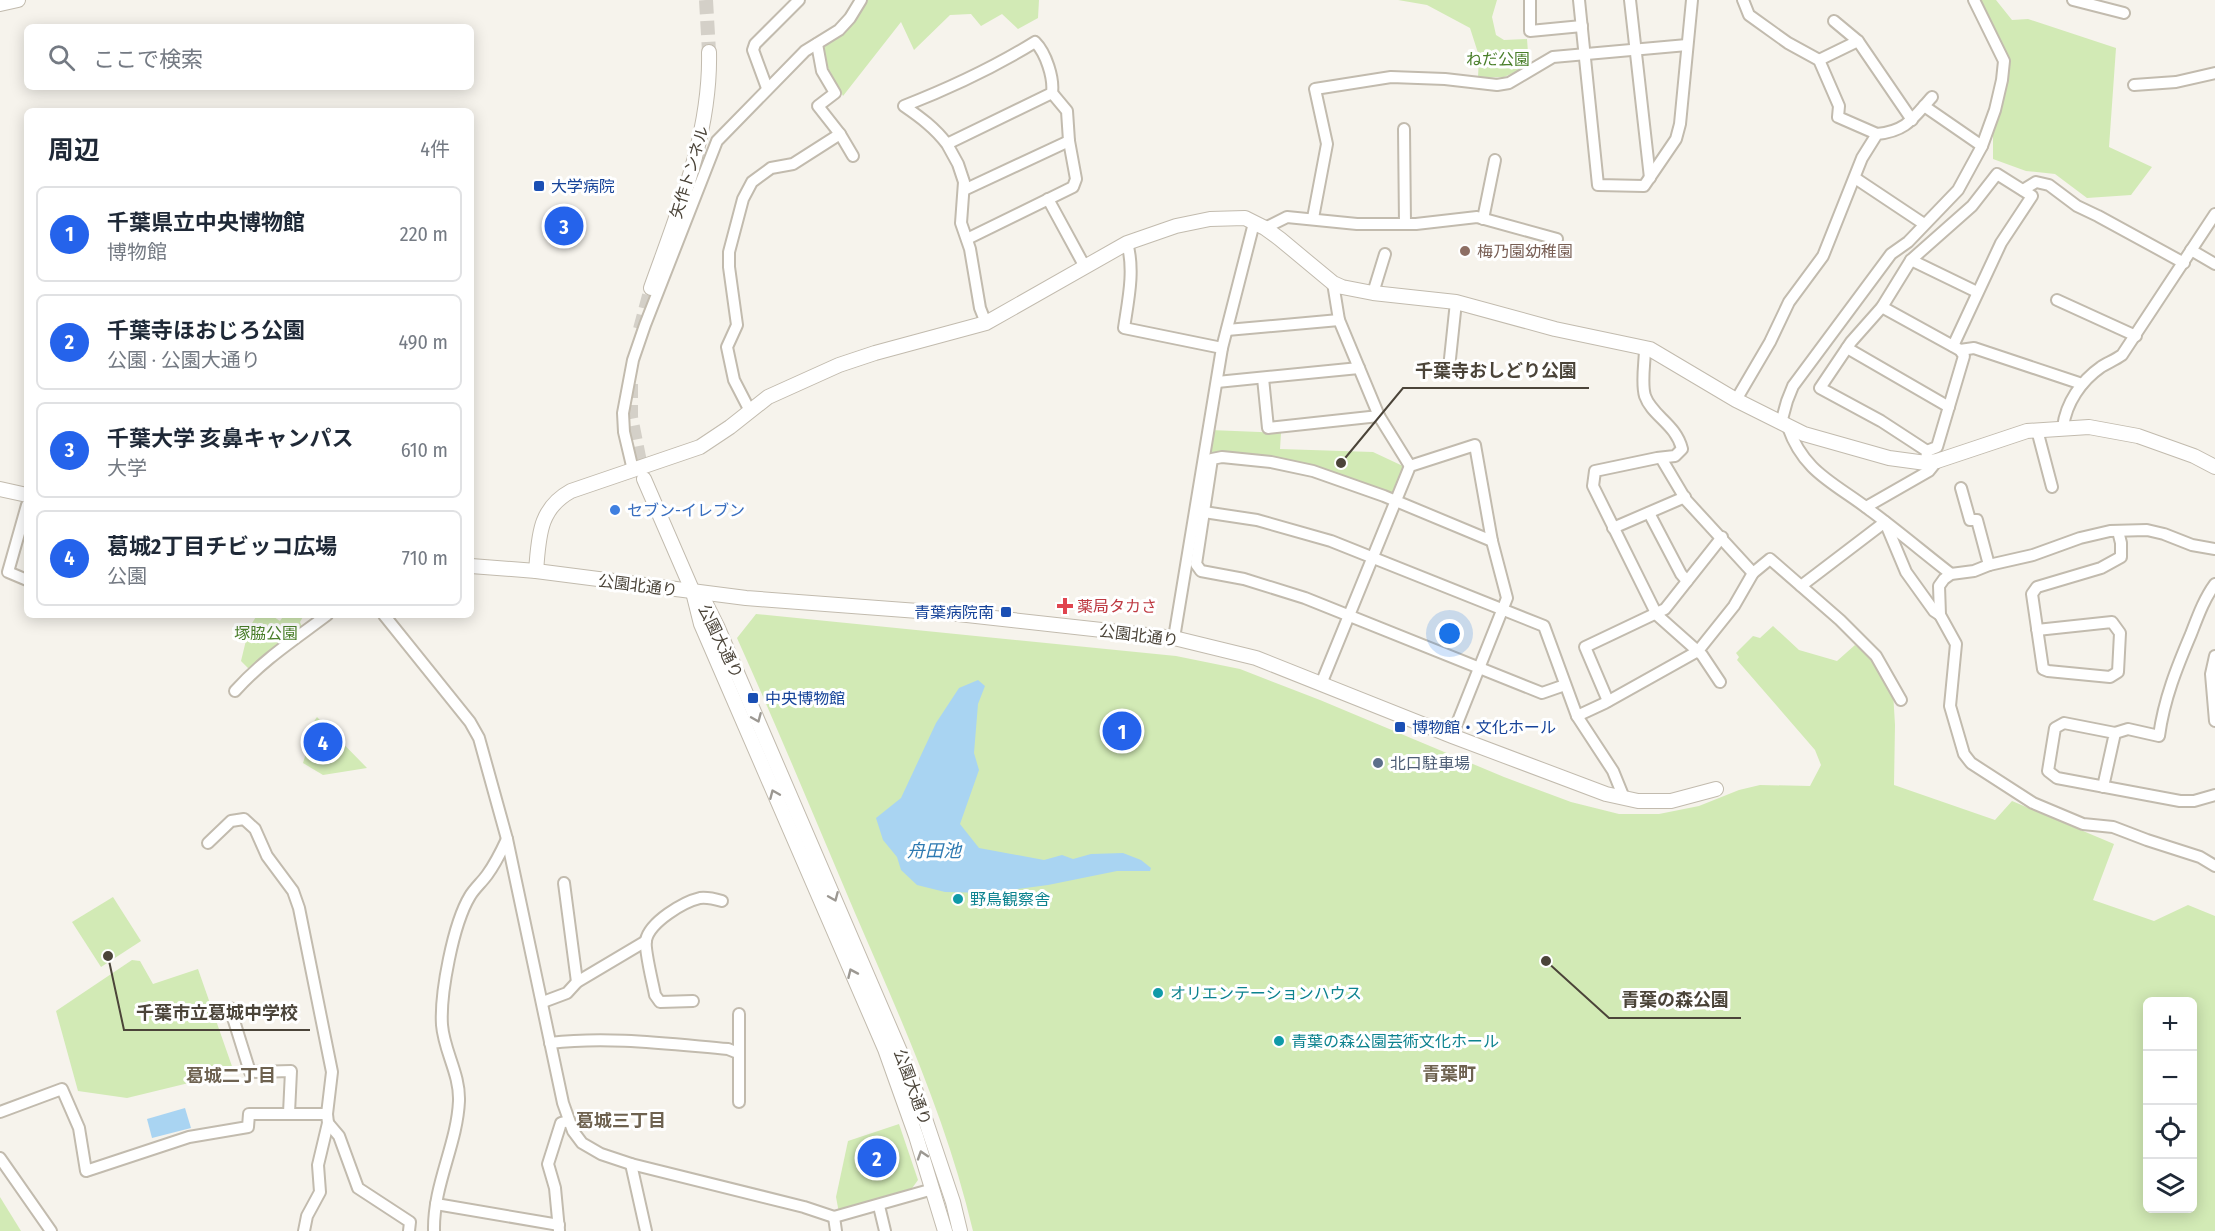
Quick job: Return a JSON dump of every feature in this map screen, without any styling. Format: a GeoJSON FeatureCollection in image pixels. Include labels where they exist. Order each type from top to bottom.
{"type":"FeatureCollection","features":[{"type":"Feature","properties":{"kind":"street"},"geometry":{"type":"LineString","coordinates":[[0,4],[18,0]]}},
{"type":"Feature","properties":{"kind":"street"},"geometry":{"type":"LineString","coordinates":[[767,88],[753,50],[755,44],[799,0]]}},
{"type":"Feature","properties":{"kind":"street"},"geometry":{"type":"LineString","coordinates":[[693,592],[638,474],[624,432],[623,413],[633,360],[717,141],[805,51],[839,30],[861,0]]}},
{"type":"Feature","properties":{"kind":"street"},"geometry":{"type":"LineString","coordinates":[[1530,0],[1530,31],[1582,26]]}},
{"type":"Feature","properties":{"kind":"street"},"geometry":{"type":"LineString","coordinates":[[1579,0],[1598,185],[1644,186],[1677,139],[1692,0]]}},
{"type":"Feature","properties":{"kind":"street"},"geometry":{"type":"LineString","coordinates":[[1630,0],[1650,178]]}},
{"type":"Feature","properties":{"kind":"street"},"geometry":{"type":"LineString","coordinates":[[1743,0],[1749,15],[1788,43],[1819,60],[1839,106],[1838,117],[1877,134],[1893,133],[1912,120],[1932,97]]}},
{"type":"Feature","properties":{"kind":"street"},"geometry":{"type":"LineString","coordinates":[[1951,574],[1866,507],[1821,477],[1808,464],[1784,425],[1787,400],[1793,386],[1891,254],[1908,242],[1958,190],[1982,146],[1995,110],[2004,61],[1974,0]]}},
{"type":"Feature","properties":{"kind":"street"},"geometry":{"type":"LineString","coordinates":[[2073,0],[2124,13]]}},
{"type":"Feature","properties":{"kind":"street"},"geometry":{"type":"LineString","coordinates":[[1834,21],[1858,41],[1912,120]]}},
{"type":"Feature","properties":{"kind":"street"},"geometry":{"type":"LineString","coordinates":[[1819,60],[1858,41]]}},
{"type":"Feature","properties":{"kind":"street"},"geometry":{"type":"LineString","coordinates":[[967,239],[1073,187],[1076,179],[1069,141],[1067,111],[1052,93],[1053,84],[1040,47],[1035,42],[972,78],[904,106],[931,125],[947,144],[958,164],[964,182],[961,223],[976,277],[980,308],[986,323]]}},
{"type":"Feature","properties":{"kind":"street"},"geometry":{"type":"LineString","coordinates":[[817,44],[822,71],[835,93],[818,106],[840,134],[853,156]]}},
{"type":"Feature","properties":{"kind":"street"},"geometry":{"type":"LineString","coordinates":[[1314,219],[1327,144],[1315,89],[1391,77],[1445,79],[1497,85],[1509,82],[1553,57],[1585,56],[1687,45]]}},
{"type":"Feature","properties":{"kind":"street","name":"矢作トンネル"},"geometry":{"type":"LineString","coordinates":[[651,288],[699,142],[708,96],[709,52]]}},
{"type":"Feature","properties":{"kind":"street"},"geometry":{"type":"LineString","coordinates":[[2134,85],[2176,82],[2215,73]]}},
{"type":"Feature","properties":{"kind":"street"},"geometry":{"type":"LineString","coordinates":[[947,144],[1052,93]]}},
{"type":"Feature","properties":{"kind":"street"},"geometry":{"type":"LineString","coordinates":[[1924,106],[1982,146]]}},
{"type":"Feature","properties":{"kind":"street"},"geometry":{"type":"LineString","coordinates":[[1404,129],[1405,224]]}},
{"type":"Feature","properties":{"kind":"street"},"geometry":{"type":"LineString","coordinates":[[750,411],[734,380],[727,347],[737,325],[729,252],[744,199],[752,182],[771,168],[793,164],[840,134]]}},
{"type":"Feature","properties":{"kind":"street"},"geometry":{"type":"LineString","coordinates":[[1736,400],[1770,342],[1789,302],[1823,256],[1862,158],[1877,134]]}},
{"type":"Feature","properties":{"kind":"street"},"geometry":{"type":"LineString","coordinates":[[964,190],[1069,141]]}},
{"type":"Feature","properties":{"kind":"street"},"geometry":{"type":"LineString","coordinates":[[1483,219],[1495,160]]}},
{"type":"Feature","properties":{"kind":"street"},"geometry":{"type":"LineString","coordinates":[[1930,458],[1881,421],[1820,388],[1847,348],[1882,307],[1911,260],[1972,206],[1997,174],[2032,196],[2001,243],[1977,292],[1956,348]]}},
{"type":"Feature","properties":{"kind":"street"},"geometry":{"type":"LineString","coordinates":[[1855,178],[1924,224]]}},
{"type":"Feature","properties":{"kind":"street"},"geometry":{"type":"LineString","coordinates":[[2023,190],[2036,182],[2049,185],[2077,206],[2184,263]]}},
{"type":"Feature","properties":{"kind":"street"},"geometry":{"type":"LineString","coordinates":[[1048,200],[1084,267]]}},
{"type":"Feature","properties":{"kind":"street"},"geometry":{"type":"LineString","coordinates":[[2062,427],[2065,412],[2082,384],[2103,365],[2122,355],[2215,214]]}},
{"type":"Feature","properties":{"kind":"street"},"geometry":{"type":"LineString","coordinates":[[1259,225],[1287,217],[1357,224],[1405,224],[1477,217],[1557,239]]}},
{"type":"Feature","properties":{"kind":"street"},"geometry":{"type":"LineString","coordinates":[[536,572],[539,536],[548,510],[554,502],[570,490],[638,474],[700,447],[768,397],[839,365],[986,323],[1127,243],[1176,226],[1210,219],[1245,218],[1259,225],[1341,288],[1456,302],[1556,329],[1645,348],[1784,425],[1888,458],[1930,458],[2027,431],[2089,427],[2138,436],[2194,456],[2215,467]]}},
{"type":"Feature","properties":{"kind":"street"},"geometry":{"type":"LineString","coordinates":[[1174,638],[1222,348],[1259,225]]}},
{"type":"Feature","properties":{"kind":"street"},"geometry":{"type":"LineString","coordinates":[[1127,243],[1130,254],[1130,288],[1124,328],[1222,348]]}},
{"type":"Feature","properties":{"kind":"street"},"geometry":{"type":"LineString","coordinates":[[2191,250],[2215,264]]}},
{"type":"Feature","properties":{"kind":"street"},"geometry":{"type":"LineString","coordinates":[[1373,293],[1385,254]]}},
{"type":"Feature","properties":{"kind":"street"},"geometry":{"type":"LineString","coordinates":[[1911,260],[1977,292]]}},
{"type":"Feature","properties":{"kind":"street"},"geometry":{"type":"LineString","coordinates":[[1333,283],[1339,320],[1379,416],[1410,466]]}},
{"type":"Feature","properties":{"kind":"street"},"geometry":{"type":"LineString","coordinates":[[2057,300],[2136,336]]}},
{"type":"Feature","properties":{"kind":"street"},"geometry":{"type":"LineString","coordinates":[[1449,368],[1456,302]]}},
{"type":"Feature","properties":{"kind":"street"},"geometry":{"type":"LineString","coordinates":[[1866,507],[1929,471],[1930,458],[1937,447],[1964,356],[1956,348],[1882,307]]}},
{"type":"Feature","properties":{"kind":"street"},"geometry":{"type":"LineString","coordinates":[[1227,330],[1339,320]]}},
{"type":"Feature","properties":{"kind":"street"},"geometry":{"type":"LineString","coordinates":[[1645,348],[1644,394],[1649,403],[1672,427],[1680,440],[1682,449],[1675,456],[1594,471],[1593,486],[1657,615],[1698,651],[1720,682]]}},
{"type":"Feature","properties":{"kind":"street"},"geometry":{"type":"LineString","coordinates":[[1847,348],[1949,407]]}},
{"type":"Feature","properties":{"kind":"street"},"geometry":{"type":"LineString","coordinates":[[1956,348],[1974,348],[2082,384]]}},
{"type":"Feature","properties":{"kind":"street"},"geometry":{"type":"LineString","coordinates":[[1217,382],[1359,368]]}},
{"type":"Feature","properties":{"kind":"street"},"geometry":{"type":"LineString","coordinates":[[1263,378],[1268,428],[1379,416]]}},
{"type":"Feature","properties":{"kind":"street"},"geometry":{"type":"LineString","coordinates":[[2037,430],[2052,487]]}},
{"type":"Feature","properties":{"kind":"street"},"geometry":{"type":"LineString","coordinates":[[1321,684],[1410,466],[1475,445],[1492,541],[1507,598],[1452,736]]}},
{"type":"Feature","properties":{"kind":"street"},"geometry":{"type":"LineString","coordinates":[[1492,541],[1395,501],[1313,471],[1271,462],[1222,457],[1212,459],[1196,564],[1201,571],[1275,588],[1542,693],[1565,685]]}},
{"type":"Feature","properties":{"kind":"street"},"geometry":{"type":"LineString","coordinates":[[1661,458],[1685,497],[1753,573]]}},
{"type":"Feature","properties":{"kind":"street"},"geometry":{"type":"LineString","coordinates":[[1961,488],[1970,520],[1977,520],[1989,565]]}},
{"type":"Feature","properties":{"kind":"street"},"geometry":{"type":"LineString","coordinates":[[0,489],[24,494]]}},
{"type":"Feature","properties":{"kind":"street"},"geometry":{"type":"LineString","coordinates":[[1614,528],[1685,497]]}},
{"type":"Feature","properties":{"kind":"street"},"geometry":{"type":"LineString","coordinates":[[1204,512],[1257,520],[1290,528],[1373,556],[1544,626],[1577,716],[1614,771],[1624,798]]}},
{"type":"Feature","properties":{"kind":"street"},"geometry":{"type":"LineString","coordinates":[[1649,513],[1681,574],[1687,581]]}},
{"type":"Feature","properties":{"kind":"street"},"geometry":{"type":"LineString","coordinates":[[24,516],[8,572],[24,579]]}},
{"type":"Feature","properties":{"kind":"street"},"geometry":{"type":"LineString","coordinates":[[1801,586],[1885,522]]}},
{"type":"Feature","properties":{"kind":"street"},"geometry":{"type":"LineString","coordinates":[[1885,522],[1906,572],[1940,615],[1956,644],[1950,706],[1964,754],[1971,763],[2033,803],[2083,824],[2113,827],[2200,857],[2215,866]]}},
{"type":"Feature","properties":{"kind":"street"},"geometry":{"type":"LineString","coordinates":[[1940,615],[1939,586],[1951,574],[1974,571],[1989,565],[2033,555],[2080,538],[2118,531],[2147,530],[2215,549]]}},
{"type":"Feature","properties":{"kind":"street"},"geometry":{"type":"LineString","coordinates":[[2037,630],[2112,622],[2121,633],[2118,672],[2110,676],[2043,669],[2037,630],[2032,594],[2037,587],[2101,568],[2121,557],[2118,531]]}},
{"type":"Feature","properties":{"kind":"street"},"geometry":{"type":"LineString","coordinates":[[1608,701],[1585,646],[1657,615],[1665,609],[1722,537]]}},
{"type":"Feature","properties":{"kind":"street"},"geometry":{"type":"LineString","coordinates":[[1577,716],[1698,651],[1734,606],[1753,573],[1770,559],[1840,620],[1876,656],[1900,700]]}},
{"type":"Feature","properties":{"kind":"street","name":"公園北通り"},"geometry":{"type":"LineString","coordinates":[[474,566],[693,592],[958,614],[1174,638],[1256,658],[1606,794],[1638,801],[1671,801],[1716,789]]}},
{"type":"Feature","properties":{"kind":"street"},"geometry":{"type":"LineString","coordinates":[[2215,584],[2206,596],[2173,677],[2159,736],[2128,729],[2115,733],[2064,723],[2055,728],[2048,771],[2057,778],[2180,801],[2194,801],[2215,795]]}},
{"type":"Feature","properties":{"kind":"street","name":"公園大通り"},"geometry":{"type":"LineString","coordinates":[[693,592],[706,604],[717,626],[911,1077],[960,1231]]}},
{"type":"Feature","properties":{"kind":"street","name":"公園大通り"},"geometry":{"type":"LineString","coordinates":[[693,592],[701,624],[885,1049],[945,1231]]}},
{"type":"Feature","properties":{"kind":"street"},"geometry":{"type":"LineString","coordinates":[[235,691],[282,647],[323,618]]}},
{"type":"Feature","properties":{"kind":"street"},"geometry":{"type":"LineString","coordinates":[[386,618],[470,722],[479,738],[507,839],[568,1120],[582,1143],[601,1154],[631,1164],[804,1207],[834,1217],[933,1189],[951,1197]]}},
{"type":"Feature","properties":{"kind":"street"},"geometry":{"type":"LineString","coordinates":[[2215,656],[2211,674],[2215,721]]}},
{"type":"Feature","properties":{"kind":"street"},"geometry":{"type":"LineString","coordinates":[[2103,787],[2115,733]]}},
{"type":"Feature","properties":{"kind":"street"},"geometry":{"type":"LineString","coordinates":[[208,843],[231,821],[244,819],[255,829],[267,856],[293,891],[310,956],[332,1072],[328,1118],[318,1165],[320,1192],[307,1216],[304,1231]]}},
{"type":"Feature","properties":{"kind":"street"},"geometry":{"type":"LineString","coordinates":[[434,1231],[442,1172],[453,1137],[459,1101],[458,1083],[442,1026],[445,986],[453,943],[469,897],[494,864],[507,839]]}},
{"type":"Feature","properties":{"kind":"street"},"geometry":{"type":"LineString","coordinates":[[564,883],[577,982]]}},
{"type":"Feature","properties":{"kind":"street"},"geometry":{"type":"LineString","coordinates":[[543,1002],[567,993],[577,982],[646,941],[652,928],[670,912],[698,899],[708,897],[722,901]]}},
{"type":"Feature","properties":{"kind":"street"},"geometry":{"type":"LineString","coordinates":[[646,941],[656,995],[660,1002],[693,1001]]}},
{"type":"Feature","properties":{"kind":"street"},"geometry":{"type":"LineString","coordinates":[[230,1008],[250,1072],[291,1071],[289,1113]]}},
{"type":"Feature","properties":{"kind":"street"},"geometry":{"type":"LineString","coordinates":[[739,1014],[739,1102]]}},
{"type":"Feature","properties":{"kind":"street"},"geometry":{"type":"LineString","coordinates":[[550,1043],[605,1040],[651,1042],[728,1049],[738,1053]]}},
{"type":"Feature","properties":{"kind":"street"},"geometry":{"type":"LineString","coordinates":[[0,1112],[62,1089],[79,1128],[86,1171],[181,1139],[248,1126],[249,1114],[289,1113],[328,1118]]}},
{"type":"Feature","properties":{"kind":"street"},"geometry":{"type":"LineString","coordinates":[[328,1118],[339,1136],[358,1188],[410,1222],[410,1231]]}},
{"type":"Feature","properties":{"kind":"street"},"geometry":{"type":"LineString","coordinates":[[436,1204],[559,1228],[555,1188],[548,1164],[561,1123],[568,1120]]}},
{"type":"Feature","properties":{"kind":"street"},"geometry":{"type":"LineString","coordinates":[[0,1158],[51,1231]]}},
{"type":"Feature","properties":{"kind":"street"},"geometry":{"type":"LineString","coordinates":[[631,1164],[646,1231]]}},
{"type":"Feature","properties":{"kind":"street"},"geometry":{"type":"LineString","coordinates":[[933,1189],[941,1168]]}},
{"type":"Feature","properties":{"kind":"street"},"geometry":{"type":"LineString","coordinates":[[879,1206],[885,1231]]}},
{"type":"Feature","properties":{"kind":"street"},"geometry":{"type":"LineString","coordinates":[[834,1217],[836,1231]]}},
{"type":"Feature","properties":{"kind":"green space"},"geometry":{"type":"Polygon","coordinates":[[[863,0],[1039,0],[1038,18],[1018,29],[1002,14],[981,26],[971,14],[950,15],[914,50],[901,22],[843,96],[825,62],[822,43],[863,0]]]}},
{"type":"Feature","properties":{"kind":"green space","name":"ねだ公園"},"geometry":{"type":"Polygon","coordinates":[[[1398,0],[1497,0],[1492,17],[1496,35],[1504,40],[1527,39],[1529,66],[1504,77],[1478,78],[1479,56],[1470,28],[1427,5],[1398,0]]]}},
{"type":"Feature","properties":{"kind":"green space"},"geometry":{"type":"Polygon","coordinates":[[[1977,0],[1996,0],[2012,20],[2028,19],[2116,48],[2109,147],[2152,167],[2131,195],[2087,198],[2055,174],[2026,171],[1993,159],[1993,107],[2007,58],[1977,0]]]}},
{"type":"Feature","properties":{"kind":"green space"},"geometry":{"type":"Polygon","coordinates":[[[1210,430],[1281,433],[1280,449],[1373,452],[1405,467],[1391,497],[1272,460],[1207,453],[1210,430]]]}},
{"type":"Feature","properties":{"kind":"green space"},"geometry":{"type":"Polygon","coordinates":[[[756,614],[1176,656],[1240,669],[1504,777],[1571,802],[1619,814],[1659,814],[1699,806],[1739,790],[1760,785],[1810,786],[1821,765],[1815,750],[1737,660],[1739,657],[1736,653],[1753,636],[1760,638],[1773,626],[1799,650],[1837,661],[1855,645],[1868,655],[1893,691],[1894,785],[1995,820],[2012,801],[2114,844],[2093,900],[2154,921],[2188,905],[2215,916],[2215,1231],[973,1231],[950,1149],[921,1069],[737,638],[756,614]]]}},
{"type":"Feature","properties":{"kind":"green space","name":"塚脇公園"},"geometry":{"type":"Polygon","coordinates":[[[255,618],[276,618],[280,621],[282,618],[302,618],[300,622],[303,630],[251,671],[241,661],[249,628],[255,618]]]}},
{"type":"Feature","properties":{"kind":"green space"},"geometry":{"type":"Polygon","coordinates":[[[317,717],[367,768],[323,775],[303,763],[308,747],[303,737],[317,717]]]}},
{"type":"Feature","properties":{"kind":"green space"},"geometry":{"type":"Polygon","coordinates":[[[113,897],[141,941],[101,967],[72,922],[113,897]]]}},
{"type":"Feature","properties":{"kind":"green space"},"geometry":{"type":"Polygon","coordinates":[[[132,960],[140,961],[153,984],[198,969],[234,1072],[127,1098],[78,1091],[56,1011],[132,960]]]}},
{"type":"Feature","properties":{"kind":"green space"},"geometry":{"type":"Polygon","coordinates":[[[899,1124],[918,1180],[910,1191],[839,1213],[836,1197],[848,1141],[899,1124]]]}},
{"type":"Feature","properties":{"kind":"green space"},"geometry":{"type":"Polygon","coordinates":[[[0,1197],[21,1231],[0,1231],[0,1197]]]}},
{"type":"Feature","properties":{"kind":"water","name":"舟田池"},"geometry":{"type":"Polygon","coordinates":[[[978,680],[985,686],[978,704],[974,753],[979,770],[960,824],[979,848],[1044,860],[1062,855],[1073,859],[1091,854],[1123,853],[1141,860],[1151,868],[1150,871],[1117,871],[1048,885],[988,893],[945,892],[917,885],[901,870],[897,857],[883,840],[876,818],[901,798],[936,723],[959,688],[978,680]]]}},
{"type":"Feature","properties":{"kind":"water"},"geometry":{"type":"Polygon","coordinates":[[[185,1108],[191,1128],[152,1138],[147,1119],[185,1108]]]}},
{"type":"Feature","properties":{"kind":"tunnel"},"geometry":{"type":"LineString","coordinates":[[706,0],[709,52]]}},
{"type":"Feature","properties":{"kind":"tunnel"},"geometry":{"type":"LineString","coordinates":[[640,329],[651,288]]}},
{"type":"Feature","properties":{"kind":"tunnel"},"geometry":{"type":"LineString","coordinates":[[631,384],[631,417],[643,477]]}},
{"type":"Feature","properties":{"kind":"place","name":"大学病院"},"geometry":{"type":"Point","coordinates":[539,186]}},
{"type":"Feature","properties":{"kind":"place","name":"千葉大学 亥鼻キャンパス"},"geometry":{"type":"Point","coordinates":[564,226]}},
{"type":"Feature","properties":{"kind":"place","name":"梅乃園幼稚園"},"geometry":{"type":"Point","coordinates":[1465,251]}},
{"type":"Feature","properties":{"kind":"place","name":"千葉寺おしどり公園"},"geometry":{"type":"Point","coordinates":[1341,463]}},
{"type":"Feature","properties":{"kind":"place","name":"セブン-イレブン"},"geometry":{"type":"Point","coordinates":[615,510]}},
{"type":"Feature","properties":{"kind":"place","name":"薬局タカさ"},"geometry":{"type":"Point","coordinates":[1065,606]}},
{"type":"Feature","properties":{"kind":"place","name":"青葉病院南"},"geometry":{"type":"Point","coordinates":[1006,612]}},
{"type":"Feature","properties":{"kind":"place","name":"中央博物館"},"geometry":{"type":"Point","coordinates":[753,698]}},
{"type":"Feature","properties":{"kind":"place","name":"博物館・文化ホール"},"geometry":{"type":"Point","coordinates":[1400,727]}},
{"type":"Feature","properties":{"kind":"place","name":"千葉県立中央博物館"},"geometry":{"type":"Point","coordinates":[1122,731]}},
{"type":"Feature","properties":{"kind":"place","name":"葛城2丁目チビッコ広場"},"geometry":{"type":"Point","coordinates":[323,742]}},
{"type":"Feature","properties":{"kind":"place","name":"北口駐車場"},"geometry":{"type":"Point","coordinates":[1378,763]}},
{"type":"Feature","properties":{"kind":"place","name":"野鳥観察舎"},"geometry":{"type":"Point","coordinates":[958,899]}},
{"type":"Feature","properties":{"kind":"place","name":"千葉市立葛城中学校"},"geometry":{"type":"Point","coordinates":[108,956]}},
{"type":"Feature","properties":{"kind":"place","name":"青葉の森公園"},"geometry":{"type":"Point","coordinates":[1546,961]}},
{"type":"Feature","properties":{"kind":"place","name":"オリエンテーションハウス"},"geometry":{"type":"Point","coordinates":[1158,993]}},
{"type":"Feature","properties":{"kind":"place","name":"青葉の森公園芸術文化ホール"},"geometry":{"type":"Point","coordinates":[1279,1041]}},
{"type":"Feature","properties":{"kind":"place","name":"千葉寺ほおじろ公園"},"geometry":{"type":"Point","coordinates":[877,1158]}},
{"type":"Feature","properties":{"kind":"district","name":"青葉町"},"geometry":{"type":"Point","coordinates":[1449,1074]}},
{"type":"Feature","properties":{"kind":"district","name":"葛城二丁目"},"geometry":{"type":"Point","coordinates":[231,1076]}},
{"type":"Feature","properties":{"kind":"district","name":"葛城三丁目"},"geometry":{"type":"Point","coordinates":[621,1121]}}]}
